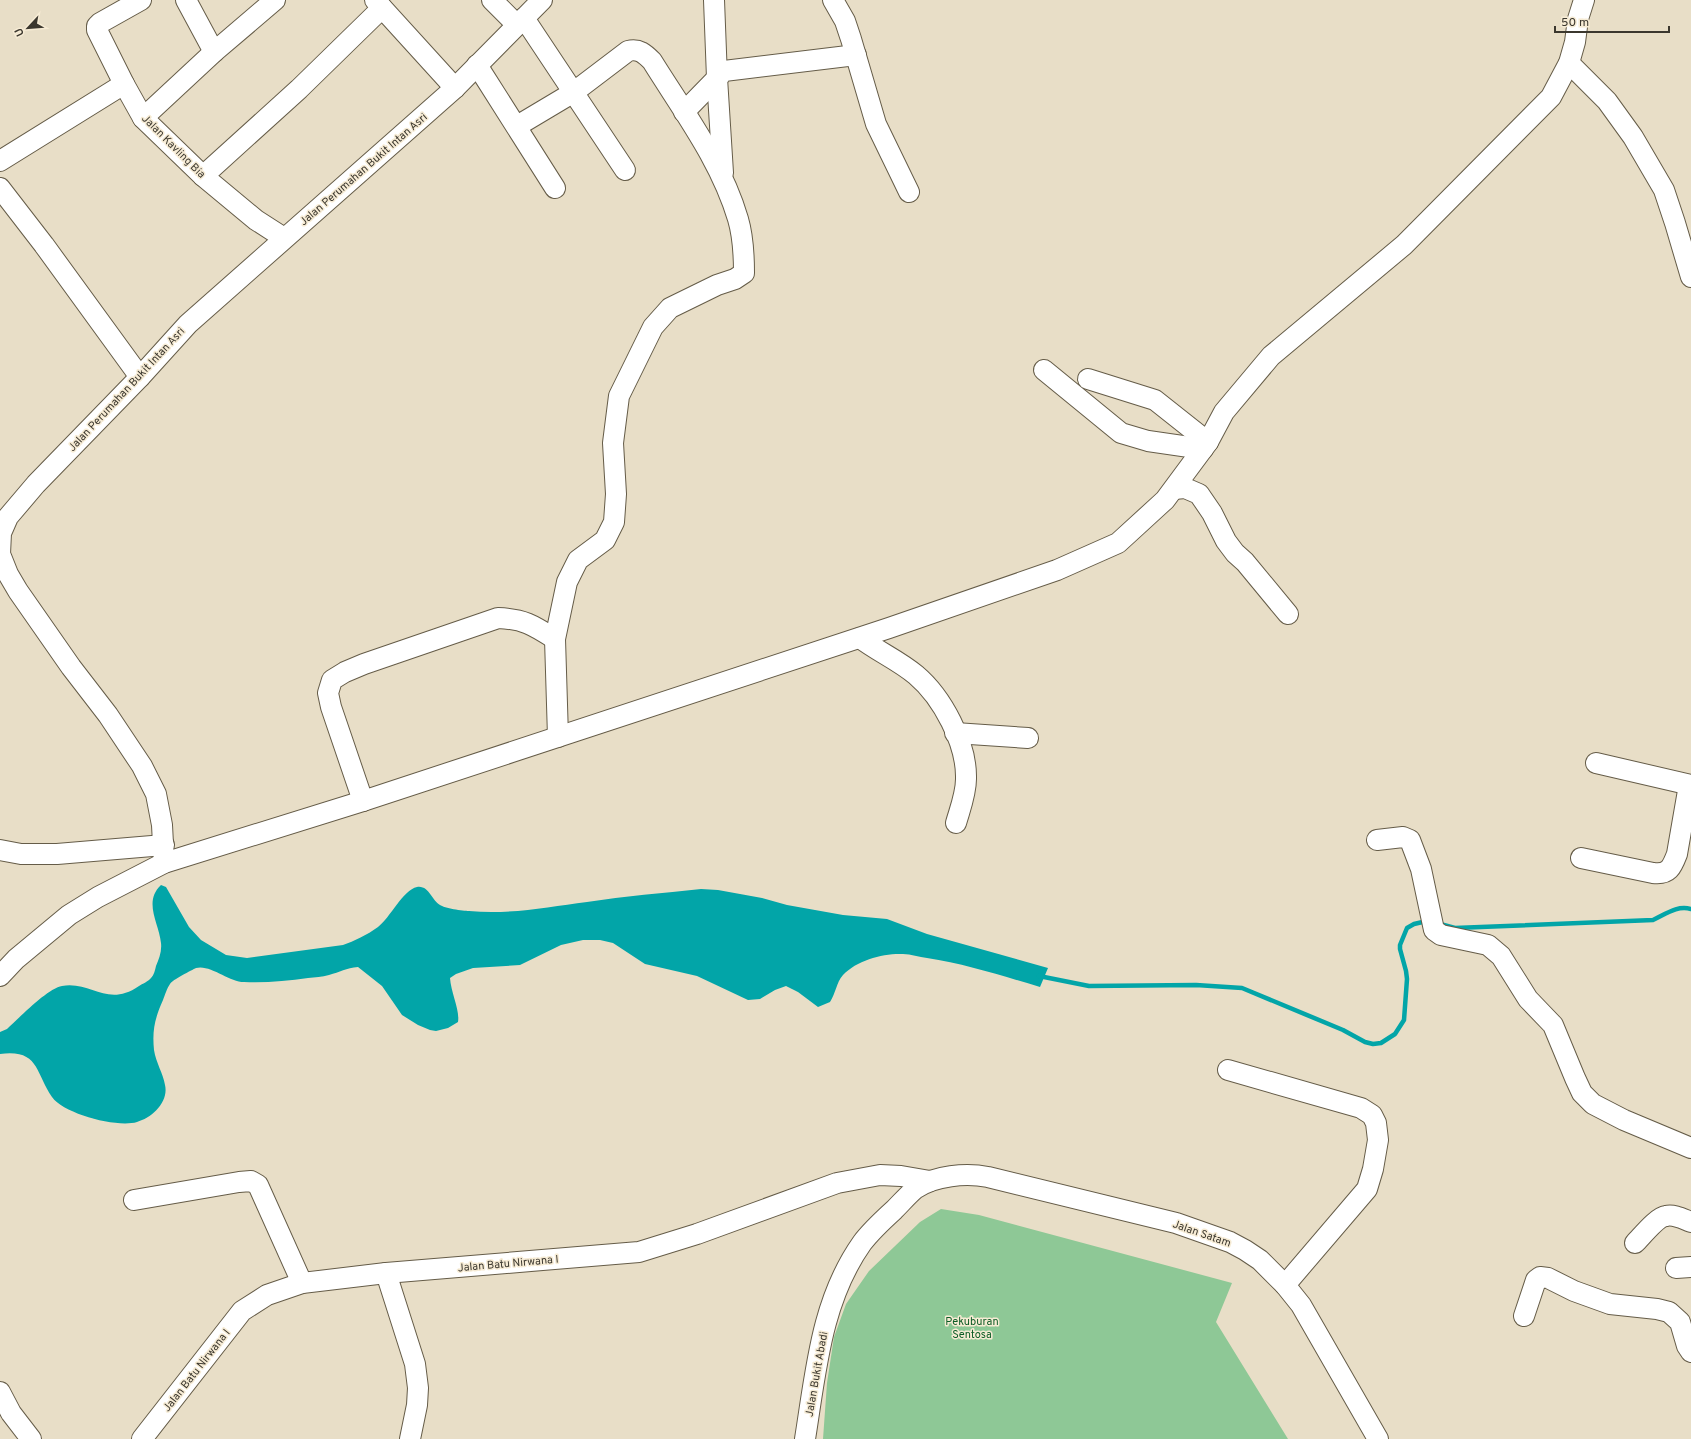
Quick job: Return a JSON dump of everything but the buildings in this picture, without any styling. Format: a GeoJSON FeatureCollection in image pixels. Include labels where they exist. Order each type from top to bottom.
{"type":"FeatureCollection","features":[{"type":"Feature","properties":{"kind":"street","name":"Jalan Kavling Bia"},"geometry":{"type":"LineString","coordinates":[[141,0],[97,26],[124,84],[143,118],[203,176],[256,220],[284,238]]}},
{"type":"Feature","properties":{"kind":"street"},"geometry":{"type":"LineString","coordinates":[[186,0],[214,52]]}},
{"type":"Feature","properties":{"kind":"street"},"geometry":{"type":"LineString","coordinates":[[143,118],[214,52],[275,0]]}},
{"type":"Feature","properties":{"kind":"street"},"geometry":{"type":"LineString","coordinates":[[492,0],[521,22],[574,92],[625,170]]}},
{"type":"Feature","properties":{"kind":"street","name":"Jalan Perumahan Bukit Intan Asri"},"geometry":{"type":"LineString","coordinates":[[164,854],[156,794],[142,766],[108,715],[71,667],[18,591],[8,574],[0,554],[1,533],[8,517],[36,484],[140,377],[188,324],[455,88],[542,0]]}},
{"type":"Feature","properties":{"kind":"street"},"geometry":{"type":"LineString","coordinates":[[714,0],[716,78],[724,183]]}},
{"type":"Feature","properties":{"kind":"street"},"geometry":{"type":"LineString","coordinates":[[833,0],[845,21],[876,124],[909,192]]}},
{"type":"Feature","properties":{"kind":"street"},"geometry":{"type":"LineString","coordinates":[[0,850],[21,854],[164,854],[363,801],[860,638],[1057,570],[1118,542],[1165,500],[1205,445],[1224,412],[1272,356],[1404,245],[1551,97],[1569,63],[1575,42],[1578,19],[1584,0]]}},
{"type":"Feature","properties":{"kind":"street"},"geometry":{"type":"LineString","coordinates":[[203,176],[299,89],[379,4],[455,88]]}},
{"type":"Feature","properties":{"kind":"street"},"geometry":{"type":"LineString","coordinates":[[517,126],[574,92],[628,51],[639,51],[652,61],[716,163],[738,219],[744,255],[744,273],[735,280],[717,285],[670,308],[653,327],[619,396],[612,443],[616,494],[614,522],[605,540],[578,560],[567,582],[555,639],[558,737]]}},
{"type":"Feature","properties":{"kind":"street"},"geometry":{"type":"LineString","coordinates":[[684,112],[721,72],[729,69],[856,55]]}},
{"type":"Feature","properties":{"kind":"street"},"geometry":{"type":"LineString","coordinates":[[1569,63],[1607,101],[1633,138],[1664,190],[1676,224],[1691,277]]}},
{"type":"Feature","properties":{"kind":"street"},"geometry":{"type":"LineString","coordinates":[[477,65],[555,188]]}},
{"type":"Feature","properties":{"kind":"street"},"geometry":{"type":"LineString","coordinates":[[0,161],[124,84]]}},
{"type":"Feature","properties":{"kind":"street"},"geometry":{"type":"LineString","coordinates":[[0,188],[44,245],[140,377]]}},
{"type":"Feature","properties":{"kind":"street"},"geometry":{"type":"LineString","coordinates":[[1044,370],[1121,433],[1148,441],[1205,445]]}},
{"type":"Feature","properties":{"kind":"street"},"geometry":{"type":"LineString","coordinates":[[1088,379],[1155,400],[1205,445]]}},
{"type":"Feature","properties":{"kind":"street"},"geometry":{"type":"LineString","coordinates":[[1174,488],[1185,488],[1199,494],[1212,513],[1226,541],[1288,614]]}},
{"type":"Feature","properties":{"kind":"street"},"geometry":{"type":"LineString","coordinates":[[363,801],[331,707],[328,693],[332,680],[345,672],[364,664],[498,618],[515,619],[531,624],[555,639]]}},
{"type":"Feature","properties":{"kind":"street"},"geometry":{"type":"LineString","coordinates":[[860,638],[916,675],[934,693],[946,712],[955,733],[965,765],[966,780],[956,823]]}},
{"type":"Feature","properties":{"kind":"street"},"geometry":{"type":"LineString","coordinates":[[955,733],[1028,738]]}},
{"type":"Feature","properties":{"kind":"street"},"geometry":{"type":"LineString","coordinates":[[1581,858],[1653,873],[1660,874],[1666,872],[1673,865],[1677,854],[1690,785],[1596,763]]}},
{"type":"Feature","properties":{"kind":"street"},"geometry":{"type":"LineString","coordinates":[[1377,840],[1403,837],[1410,840],[1421,869],[1434,931],[1441,935],[1488,945],[1501,956],[1528,999],[1553,1025],[1582,1093],[1593,1104],[1624,1120],[1691,1148]]}},
{"type":"Feature","properties":{"kind":"street"},"geometry":{"type":"LineString","coordinates":[[0,976],[16,960],[69,915],[164,854]]}},
{"type":"Feature","properties":{"kind":"street"},"geometry":{"type":"LineString","coordinates":[[1228,1070],[1361,1108],[1372,1115],[1376,1123],[1377,1145],[1373,1169],[1367,1189],[1285,1284]]}},
{"type":"Feature","properties":{"kind":"street","name":"Jalan Satam"},"geometry":{"type":"LineString","coordinates":[[930,1181],[964,1174],[988,1176],[1176,1223],[1230,1242],[1245,1250],[1260,1260],[1285,1284],[1301,1305],[1378,1439]]}},
{"type":"Feature","properties":{"kind":"street","name":"Jalan Batu Nirwana I"},"geometry":{"type":"LineString","coordinates":[[142,1439],[242,1311],[267,1295],[302,1283],[386,1273],[639,1252],[697,1234],[837,1184],[880,1175],[901,1176],[930,1181]]}},
{"type":"Feature","properties":{"kind":"street"},"geometry":{"type":"LineString","coordinates":[[134,1200],[251,1181],[258,1185],[302,1283]]}},
{"type":"Feature","properties":{"kind":"street","name":"Jalan Bukit Abadi"},"geometry":{"type":"LineString","coordinates":[[805,1439],[816,1362],[824,1328],[831,1304],[848,1265],[863,1242],[886,1218],[916,1188],[930,1181]]}},
{"type":"Feature","properties":{"kind":"street"},"geometry":{"type":"LineString","coordinates":[[1635,1243],[1660,1218],[1665,1216],[1677,1217],[1691,1222]]}},
{"type":"Feature","properties":{"kind":"street"},"geometry":{"type":"LineString","coordinates":[[386,1273],[415,1364],[418,1388],[417,1405],[410,1439]]}},
{"type":"Feature","properties":{"kind":"street"},"geometry":{"type":"LineString","coordinates":[[1524,1316],[1536,1280],[1540,1277],[1548,1278],[1574,1291],[1610,1304],[1669,1312],[1680,1322],[1687,1346],[1691,1352]]}},
{"type":"Feature","properties":{"kind":"street"},"geometry":{"type":"LineString","coordinates":[[0,1392],[11,1413],[31,1439]]}},
{"type":"Feature","properties":{"kind":"green space","name":"Pekuburan Sentosa"},"geometry":{"type":"Polygon","coordinates":[[[941,1209],[979,1215],[1232,1283],[1216,1322],[1288,1439],[823,1439],[827,1383],[834,1337],[846,1304],[869,1271],[920,1222],[941,1209]]]}},
{"type":"Feature","properties":{"kind":"water"},"geometry":{"type":"Polygon","coordinates":[[[161,885],[166,887],[189,927],[201,940],[226,955],[247,958],[343,945],[352,942],[383,923],[407,893],[417,887],[425,888],[437,903],[442,906],[458,910],[484,912],[528,910],[616,898],[701,889],[718,890],[762,898],[787,905],[843,915],[887,919],[927,934],[1048,968],[1040,987],[984,971],[909,954],[879,956],[856,965],[843,975],[830,1002],[818,1007],[798,992],[786,986],[775,990],[760,999],[748,1000],[697,976],[645,964],[613,943],[600,940],[583,940],[561,945],[520,965],[473,968],[456,974],[450,978],[458,1012],[458,1022],[448,1028],[436,1031],[418,1025],[402,1015],[382,986],[358,967],[324,976],[284,981],[244,982],[201,967],[196,968],[170,984],[156,1018],[153,1036],[154,1050],[166,1091],[162,1103],[154,1113],[143,1120],[128,1123],[104,1121],[79,1114],[58,1103],[52,1097],[34,1064],[29,1059],[22,1055],[13,1053],[0,1054],[0,1032],[7,1029],[34,1004],[56,988],[73,985],[118,995],[128,992],[150,979],[153,975],[161,949],[160,935],[154,913],[153,898],[161,885]]]}},
{"type":"Feature","properties":{"kind":"waterway"},"geometry":{"type":"LineString","coordinates":[[1440,924],[1455,928],[1653,920],[1676,909],[1691,909]]}},
{"type":"Feature","properties":{"kind":"waterway"},"geometry":{"type":"LineString","coordinates":[[1039,976],[1089,986],[1196,985],[1242,988],[1343,1030],[1365,1042],[1373,1044],[1381,1043],[1395,1034],[1404,1020],[1407,979],[1400,945],[1407,928],[1414,924],[1427,921]]}}]}
